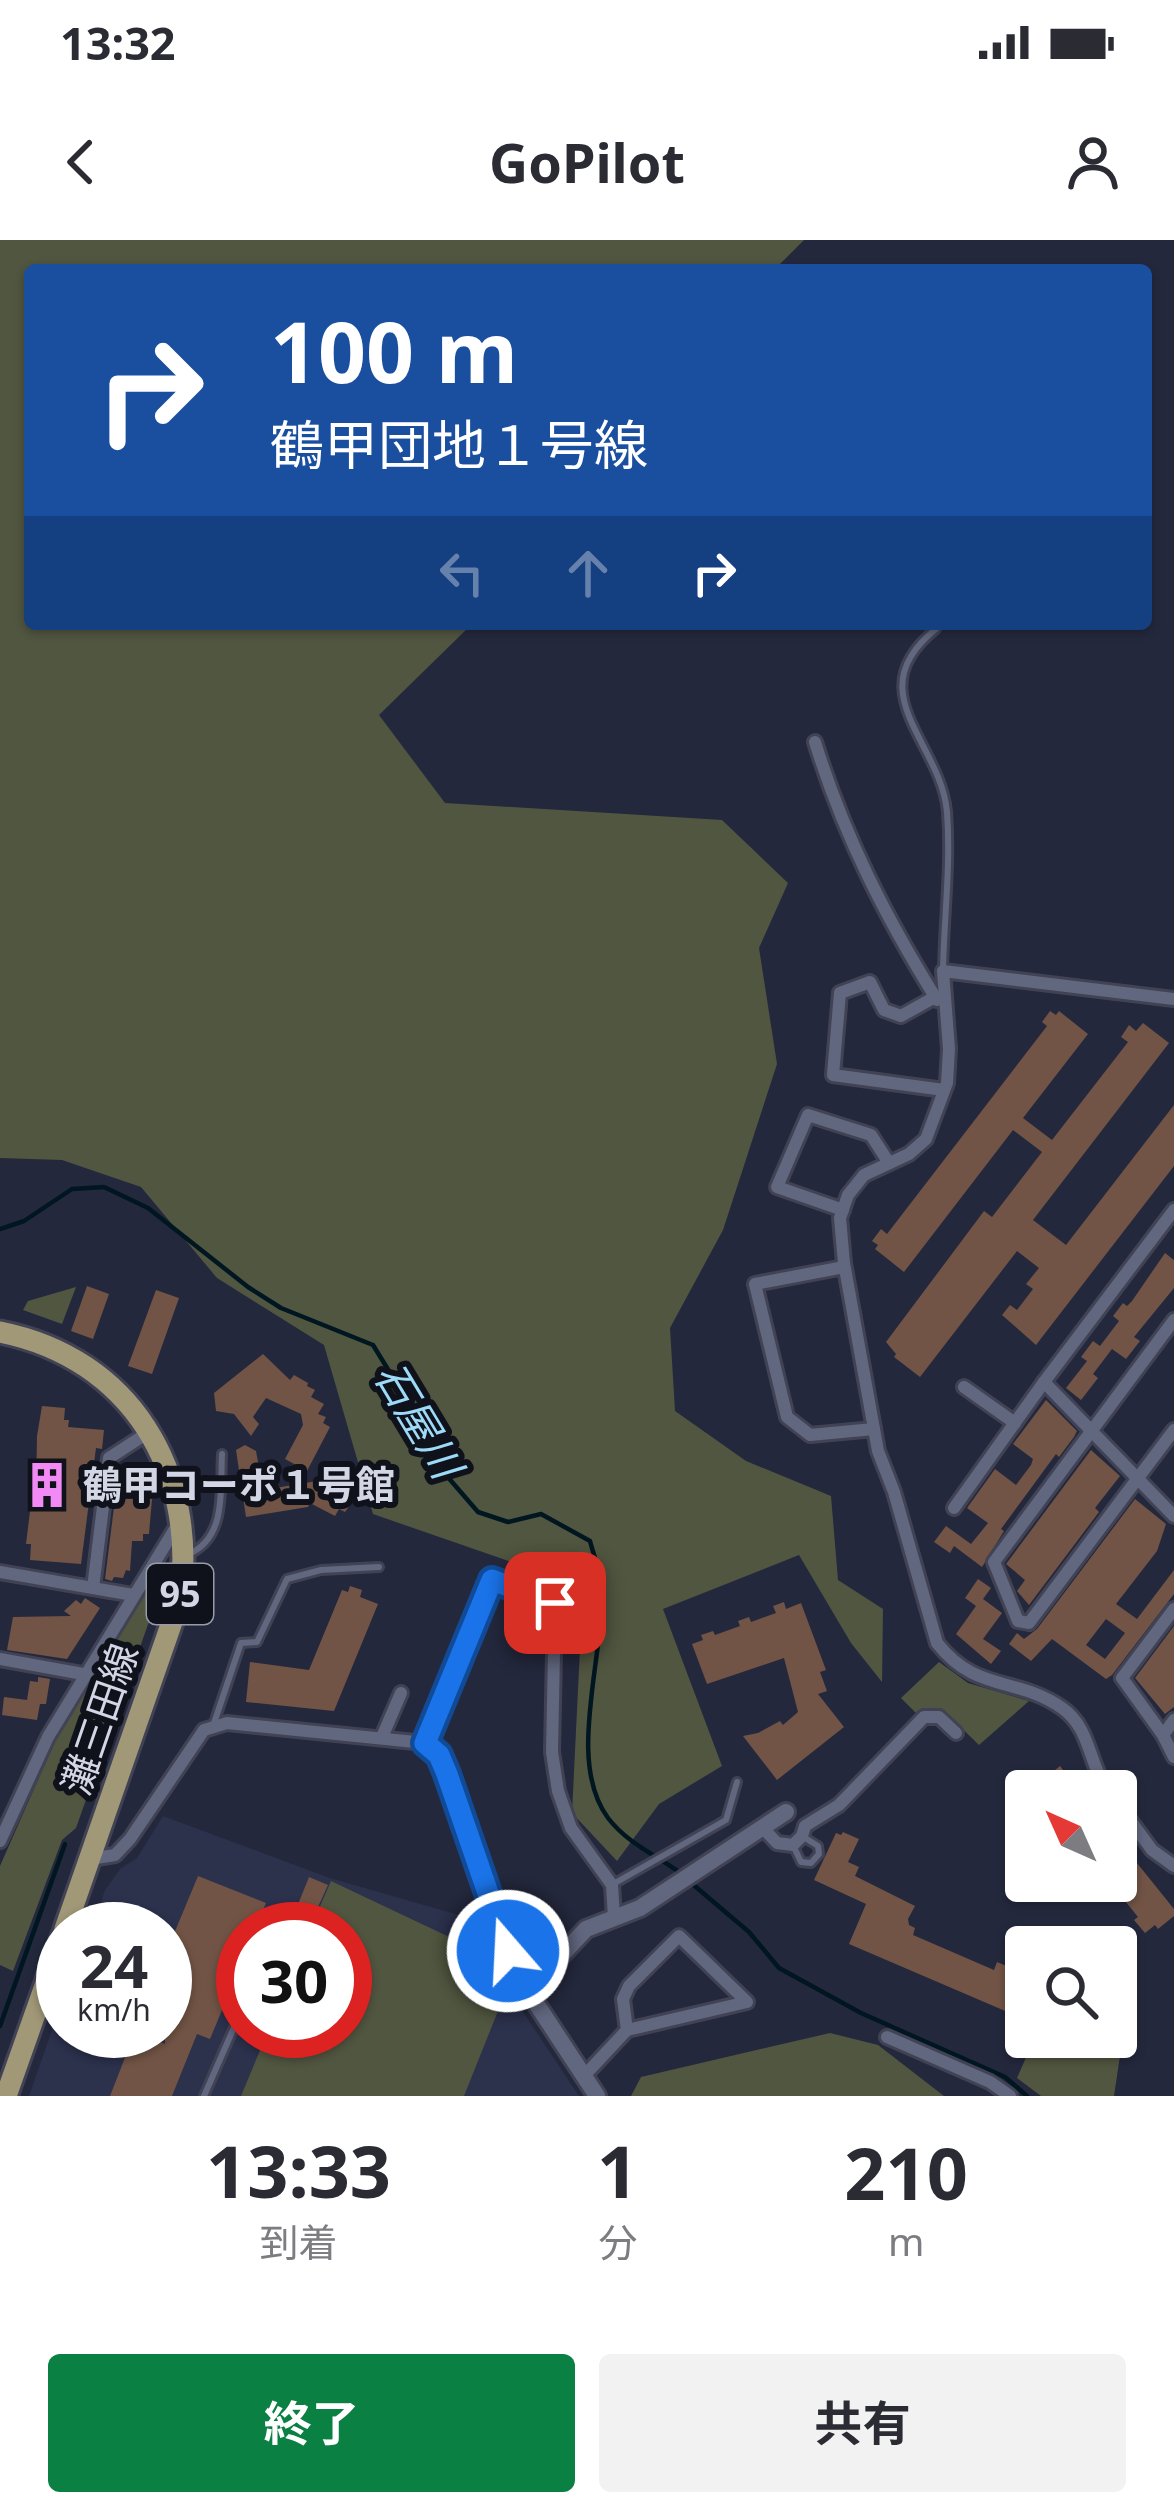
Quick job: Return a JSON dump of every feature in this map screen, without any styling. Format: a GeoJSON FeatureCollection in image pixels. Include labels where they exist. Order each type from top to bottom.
{"type":"FeatureCollection","features":[{"type":"Feature","properties":{"kind":"main road","name":"灘三田線"},"geometry":{"type":"LineString","coordinates":[[0,1332],[65,1354],[114,1390],[150,1432],[172,1476],[182,1517],[186,1556],[180,1599],[75,1902]]}},
{"type":"Feature","properties":{"kind":"main road","name":"灘三田線"},"geometry":{"type":"LineString","coordinates":[[6,2096],[36,2011]]}},
{"type":"Feature","properties":{"kind":"street"},"geometry":{"type":"LineString","coordinates":[[815,742],[836,809],[884,913],[946,1014]]}},
{"type":"Feature","properties":{"kind":"street"},"geometry":{"type":"LineString","coordinates":[[1100,1770],[1087,1738],[1065,1709],[1022,1689],[974,1678],[937,1643],[874,1429],[844,1268],[843,1210],[864,1175],[909,1154],[926,1139],[944,1090],[950,1049],[943,971],[1174,998]]}},
{"type":"Feature","properties":{"kind":"street"},"geometry":{"type":"LineString","coordinates":[[935,997],[901,1016],[884,1010],[871,982],[840,993],[833,1075],[944,1090]]}},
{"type":"Feature","properties":{"kind":"street"},"geometry":{"type":"LineString","coordinates":[[843,1210],[777,1187],[808,1115],[871,1135],[889,1163]]}},
{"type":"Feature","properties":{"kind":"street"},"geometry":{"type":"LineString","coordinates":[[954,1508],[1174,1210]]}},
{"type":"Feature","properties":{"kind":"street"},"geometry":{"type":"LineString","coordinates":[[844,1268],[755,1284],[787,1418],[811,1435],[874,1429]]}},
{"type":"Feature","properties":{"kind":"street"},"geometry":{"type":"LineString","coordinates":[[1174,1320],[994,1562],[1018,1621],[1029,1623],[1174,1430]]}},
{"type":"Feature","properties":{"kind":"street"},"geometry":{"type":"LineString","coordinates":[[1044,1382],[1174,1516]]}},
{"type":"Feature","properties":{"kind":"street"},"geometry":{"type":"LineString","coordinates":[[964,1387],[1015,1423]]}},
{"type":"Feature","properties":{"kind":"street"},"geometry":{"type":"LineString","coordinates":[[93,1588],[109,1458],[150,1432]]}},
{"type":"Feature","properties":{"kind":"street"},"geometry":{"type":"LineString","coordinates":[[0,1841],[4,1822],[83,1674],[182,1517]]}},
{"type":"Feature","properties":{"kind":"street"},"geometry":{"type":"LineString","coordinates":[[0,1572],[133,1595]]}},
{"type":"Feature","properties":{"kind":"street"},"geometry":{"type":"LineString","coordinates":[[425,1743],[492,1580],[555,1603],[552,1752],[558,1791],[571,1828],[611,1885],[620,1916]]}},
{"type":"Feature","properties":{"kind":"street"},"geometry":{"type":"LineString","coordinates":[[1174,1609],[1122,1678],[1174,1757]]}},
{"type":"Feature","properties":{"kind":"street"},"geometry":{"type":"LineString","coordinates":[[0,1659],[83,1674]]}},
{"type":"Feature","properties":{"kind":"street"},"geometry":{"type":"LineString","coordinates":[[382,1737],[401,1693]]}},
{"type":"Feature","properties":{"kind":"street"},"geometry":{"type":"LineString","coordinates":[[763,1828],[777,1843],[797,1840],[805,1826],[838,1805],[924,1717],[938,1717],[956,1733]]}},
{"type":"Feature","properties":{"kind":"street"},"geometry":{"type":"LineString","coordinates":[[1163,1735],[1174,1720]]}},
{"type":"Feature","properties":{"kind":"street"},"geometry":{"type":"LineString","coordinates":[[90,1859],[115,1856],[204,1730],[213,1726],[227,1723],[425,1743],[439,1755],[447,1774],[508,1951],[528,1991],[597,2096]]}},
{"type":"Feature","properties":{"kind":"street"},"geometry":{"type":"LineString","coordinates":[[528,1991],[586,1929],[620,1916],[786,1812]]}},
{"type":"Feature","properties":{"kind":"street"},"geometry":{"type":"LineString","coordinates":[[1137,1829],[1174,1866]]}},
{"type":"Feature","properties":{"kind":"street"},"geometry":{"type":"LineString","coordinates":[[584,2076],[627,2030],[747,2002],[680,1936],[628,1986],[622,1999],[627,2030]]}},
{"type":"Feature","properties":{"kind":"street"},"geometry":{"type":"LineString","coordinates":[[887,2037],[990,2082],[1010,2096]]}},
{"type":"Feature","properties":{"kind":"lane"},"geometry":{"type":"LineString","coordinates":[[935,630],[916,645],[903,667],[902,694],[947,808],[943,971]]}},
{"type":"Feature","properties":{"kind":"lane"},"geometry":{"type":"LineString","coordinates":[[186,1556],[206,1544],[218,1521],[222,1454]]}},
{"type":"Feature","properties":{"kind":"lane"},"geometry":{"type":"LineString","coordinates":[[213,1726],[241,1643],[257,1642],[287,1579],[321,1570],[379,1567]]}},
{"type":"Feature","properties":{"kind":"lane"},"geometry":{"type":"LineString","coordinates":[[736,1782],[726,1820],[736,1845]]}},
{"type":"Feature","properties":{"kind":"lane"},"geometry":{"type":"LineString","coordinates":[[611,1885],[726,1820]]}},
{"type":"Feature","properties":{"kind":"lane"},"geometry":{"type":"LineString","coordinates":[[204,2096],[221,2058]]}},
{"type":"Feature","properties":{"kind":"shaded area"},"geometry":{"type":"Polygon","coordinates":[[[163,1816],[330,1878],[490,1924],[518,1990],[519,2006],[579,2096],[29,2096],[42,2058],[192,2058],[192,1902],[101,1902],[120,1869],[137,1858],[163,1816]]]}},
{"type":"Feature","properties":{"kind":"green space"},"geometry":{"type":"Polygon","coordinates":[[[0,240],[804,240],[780,264],[24,264],[24,630],[466,630],[379,715],[445,803],[722,820],[788,883],[759,948],[777,1064],[723,1230],[670,1328],[675,1411],[746,1461],[831,1496],[838,1580],[883,1609],[882,1682],[851,1643],[799,1555],[663,1609],[722,1766],[659,1804],[617,1861],[572,1813],[583,1587],[373,1514],[324,1345],[217,1278],[141,1187],[62,1160],[0,1158],[0,240]]]}},
{"type":"Feature","properties":{"kind":"green space"},"geometry":{"type":"Polygon","coordinates":[[[76,1287],[62,1324],[23,1310],[28,1301],[76,1287]]]}},
{"type":"Feature","properties":{"kind":"green space"},"geometry":{"type":"Polygon","coordinates":[[[158,1564],[157,1599],[76,1828],[62,1840],[13,1971],[0,1965],[0,1866],[63,1723],[158,1564]]]}},
{"type":"Feature","properties":{"kind":"green space"},"geometry":{"type":"Polygon","coordinates":[[[939,1662],[968,1683],[1029,1701],[979,1745],[943,1710],[923,1708],[916,1713],[901,1698],[939,1662]]]}},
{"type":"Feature","properties":{"kind":"green space"},"geometry":{"type":"Polygon","coordinates":[[[331,1881],[464,1944],[496,1988],[500,2006],[464,2096],[241,2096],[257,2058],[372,2058],[372,1902],[322,1902],[331,1881]]]}},
{"type":"Feature","properties":{"kind":"green space"},"geometry":{"type":"Polygon","coordinates":[[[830,2033],[878,2045],[944,2096],[631,2096],[641,2077],[830,2033]]]}},
{"type":"Feature","properties":{"kind":"green space"},"geometry":{"type":"Polygon","coordinates":[[[1026,2058],[1120,2058],[1114,2096],[1041,2096],[1017,2078],[1026,2058]]]}},
{"type":"Feature","properties":{"kind":"building"},"geometry":{"type":"Polygon","coordinates":[[[1050,1011],[1056,1015],[1059,1011],[1088,1034],[1023,1118],[1052,1140],[1128,1042],[1121,1037],[1129,1025],[1136,1031],[1143,1023],[1169,1043],[1033,1220],[1066,1245],[1174,1105],[1174,1166],[1036,1345],[1002,1315],[1010,1305],[1017,1310],[1033,1289],[1026,1284],[1039,1268],[1017,1251],[920,1377],[894,1357],[886,1342],[984,1211],[992,1217],[1042,1152],[1013,1130],[904,1272],[875,1249],[878,1245],[872,1241],[881,1229],[887,1234],[1047,1026],[1042,1022],[1050,1011]]]}},
{"type":"Feature","properties":{"kind":"building"},"geometry":{"type":"Polygon","coordinates":[[[1165,1253],[1174,1260],[1174,1288],[1134,1337],[1140,1341],[1126,1359],[1112,1349],[1081,1400],[1066,1388],[1087,1361],[1081,1357],[1093,1341],[1100,1346],[1119,1321],[1113,1316],[1123,1303],[1127,1306],[1132,1301],[1165,1253]]]}},
{"type":"Feature","properties":{"kind":"building"},"geometry":{"type":"Polygon","coordinates":[[[87,1286],[109,1294],[93,1339],[71,1331],[87,1286]]]}},
{"type":"Feature","properties":{"kind":"building"},"geometry":{"type":"Polygon","coordinates":[[[156,1290],[179,1298],[152,1374],[128,1366],[156,1290]]]}},
{"type":"Feature","properties":{"kind":"building"},"geometry":{"type":"Polygon","coordinates":[[[263,1354],[290,1380],[294,1375],[308,1383],[315,1390],[311,1397],[324,1404],[318,1414],[326,1417],[323,1423],[330,1427],[307,1471],[285,1459],[303,1425],[301,1414],[266,1398],[253,1417],[259,1424],[251,1436],[234,1414],[216,1411],[214,1393],[263,1354]]]}},
{"type":"Feature","properties":{"kind":"building"},"geometry":{"type":"Polygon","coordinates":[[[1046,1400],[1077,1431],[1001,1529],[982,1567],[954,1546],[950,1553],[934,1542],[946,1526],[971,1544],[988,1523],[967,1508],[995,1469],[1016,1485],[1031,1465],[1033,1459],[1013,1444],[1046,1400]]]}},
{"type":"Feature","properties":{"kind":"building"},"geometry":{"type":"Polygon","coordinates":[[[42,1406],[65,1408],[68,1427],[104,1430],[102,1449],[96,1448],[81,1564],[30,1560],[31,1544],[26,1544],[32,1495],[36,1495],[42,1406]]]}},
{"type":"Feature","properties":{"kind":"building"},"geometry":{"type":"Polygon","coordinates":[[[245,1445],[256,1451],[263,1490],[317,1481],[354,1500],[335,1516],[310,1503],[246,1517],[236,1450],[245,1445]]]}},
{"type":"Feature","properties":{"kind":"building"},"geometry":{"type":"Polygon","coordinates":[[[1091,1450],[1120,1476],[1029,1605],[1017,1591],[1025,1580],[1006,1564],[1091,1450]]]}},
{"type":"Feature","properties":{"kind":"building"},"geometry":{"type":"Polygon","coordinates":[[[115,1499],[152,1499],[149,1534],[143,1534],[143,1541],[132,1541],[130,1571],[112,1581],[105,1579],[115,1499]]]}},
{"type":"Feature","properties":{"kind":"building"},"geometry":{"type":"Polygon","coordinates":[[[1135,1499],[1166,1524],[1157,1551],[1116,1604],[1137,1619],[1174,1570],[1174,1594],[1112,1675],[1106,1679],[1052,1639],[1031,1661],[1009,1644],[1017,1633],[1024,1639],[1037,1629],[1135,1499]],[[1106,1619],[1086,1645],[1105,1659],[1125,1633],[1106,1619]]]}},
{"type":"Feature","properties":{"kind":"building"},"geometry":{"type":"Polygon","coordinates":[[[978,1579],[991,1588],[983,1599],[1002,1613],[983,1639],[1001,1651],[991,1664],[956,1634],[976,1606],[965,1598],[978,1579]]]}},
{"type":"Feature","properties":{"kind":"building"},"geometry":{"type":"Polygon","coordinates":[[[350,1586],[362,1590],[360,1597],[378,1604],[334,1711],[246,1702],[250,1662],[309,1670],[342,1590],[348,1592],[350,1586]]]}},
{"type":"Feature","properties":{"kind":"building"},"geometry":{"type":"Polygon","coordinates":[[[85,1598],[100,1608],[67,1659],[7,1650],[13,1617],[71,1616],[64,1611],[85,1598]]]}},
{"type":"Feature","properties":{"kind":"building"},"geometry":{"type":"Polygon","coordinates":[[[784,1602],[786,1609],[801,1603],[826,1670],[820,1672],[827,1691],[818,1694],[844,1727],[777,1780],[743,1736],[780,1721],[783,1725],[798,1712],[784,1658],[707,1684],[692,1644],[703,1640],[701,1635],[740,1626],[738,1621],[749,1617],[751,1622],[776,1613],[773,1606],[784,1602]]]}},
{"type":"Feature","properties":{"kind":"building"},"geometry":{"type":"Polygon","coordinates":[[[1174,1626],[1174,1707],[1165,1714],[1135,1678],[1174,1626]]]}},
{"type":"Feature","properties":{"kind":"building"},"geometry":{"type":"Polygon","coordinates":[[[38,1677],[50,1679],[46,1704],[40,1704],[37,1720],[2,1715],[4,1697],[27,1700],[30,1681],[38,1682],[38,1677]]]}},
{"type":"Feature","properties":{"kind":"building"},"geometry":{"type":"Polygon","coordinates":[[[836,1833],[859,1839],[848,1862],[859,1867],[855,1876],[915,1906],[908,1919],[915,1928],[913,1935],[994,1970],[997,1962],[1005,1965],[1005,2011],[849,1944],[866,1904],[814,1880],[836,1833]]]}},
{"type":"Feature","properties":{"kind":"building"},"geometry":{"type":"Polygon","coordinates":[[[1137,1863],[1174,1909],[1174,1916],[1145,1933],[1134,1920],[1138,1917],[1126,1902],[1137,1902],[1137,1863]]]}},
{"type":"Feature","properties":{"kind":"building"},"geometry":{"type":"Polygon","coordinates":[[[198,1876],[263,1902],[216,1902],[216,2025],[210,2039],[197,2034],[192,2046],[192,1902],[187,1902],[198,1876]]]}},
{"type":"Feature","properties":{"kind":"building"},"geometry":{"type":"Polygon","coordinates":[[[309,1877],[328,1885],[320,1902],[299,1902],[309,1877]]]}},
{"type":"Feature","properties":{"kind":"building"},"geometry":{"type":"Polygon","coordinates":[[[125,2058],[187,2058],[172,2096],[110,2096],[125,2058]]]}},
{"type":"Feature","properties":{"kind":"waterway","name":"石屋川"},"geometry":{"type":"LineString","coordinates":[[0,1229],[24,1221],[72,1189],[104,1187],[148,1208],[281,1308],[373,1345],[425,1420],[429,1443],[446,1475],[478,1512],[508,1522],[541,1514],[590,1541],[600,1577],[601,1604],[588,1733],[595,1793],[624,1835],[682,1874]]}},
{"type":"Feature","properties":{"kind":"waterway"},"geometry":{"type":"LineString","coordinates":[[0,2026],[65,1844]]}},
{"type":"Feature","properties":{"kind":"waterway","name":"石屋川"},"geometry":{"type":"LineString","coordinates":[[690,1882],[749,1932],[779,1968],[861,2013],[1005,2077],[1027,2096]]}},
{"type":"Feature","properties":{"kind":"place","name":"鶴甲コーポ１号館"},"geometry":{"type":"Point","coordinates":[47,1485]}},
{"type":"Feature","properties":{"kind":"route"},"geometry":{"type":"LineString","coordinates":[[508,1951],[447,1774],[439,1755],[425,1743],[492,1580],[555,1603]]}}]}
